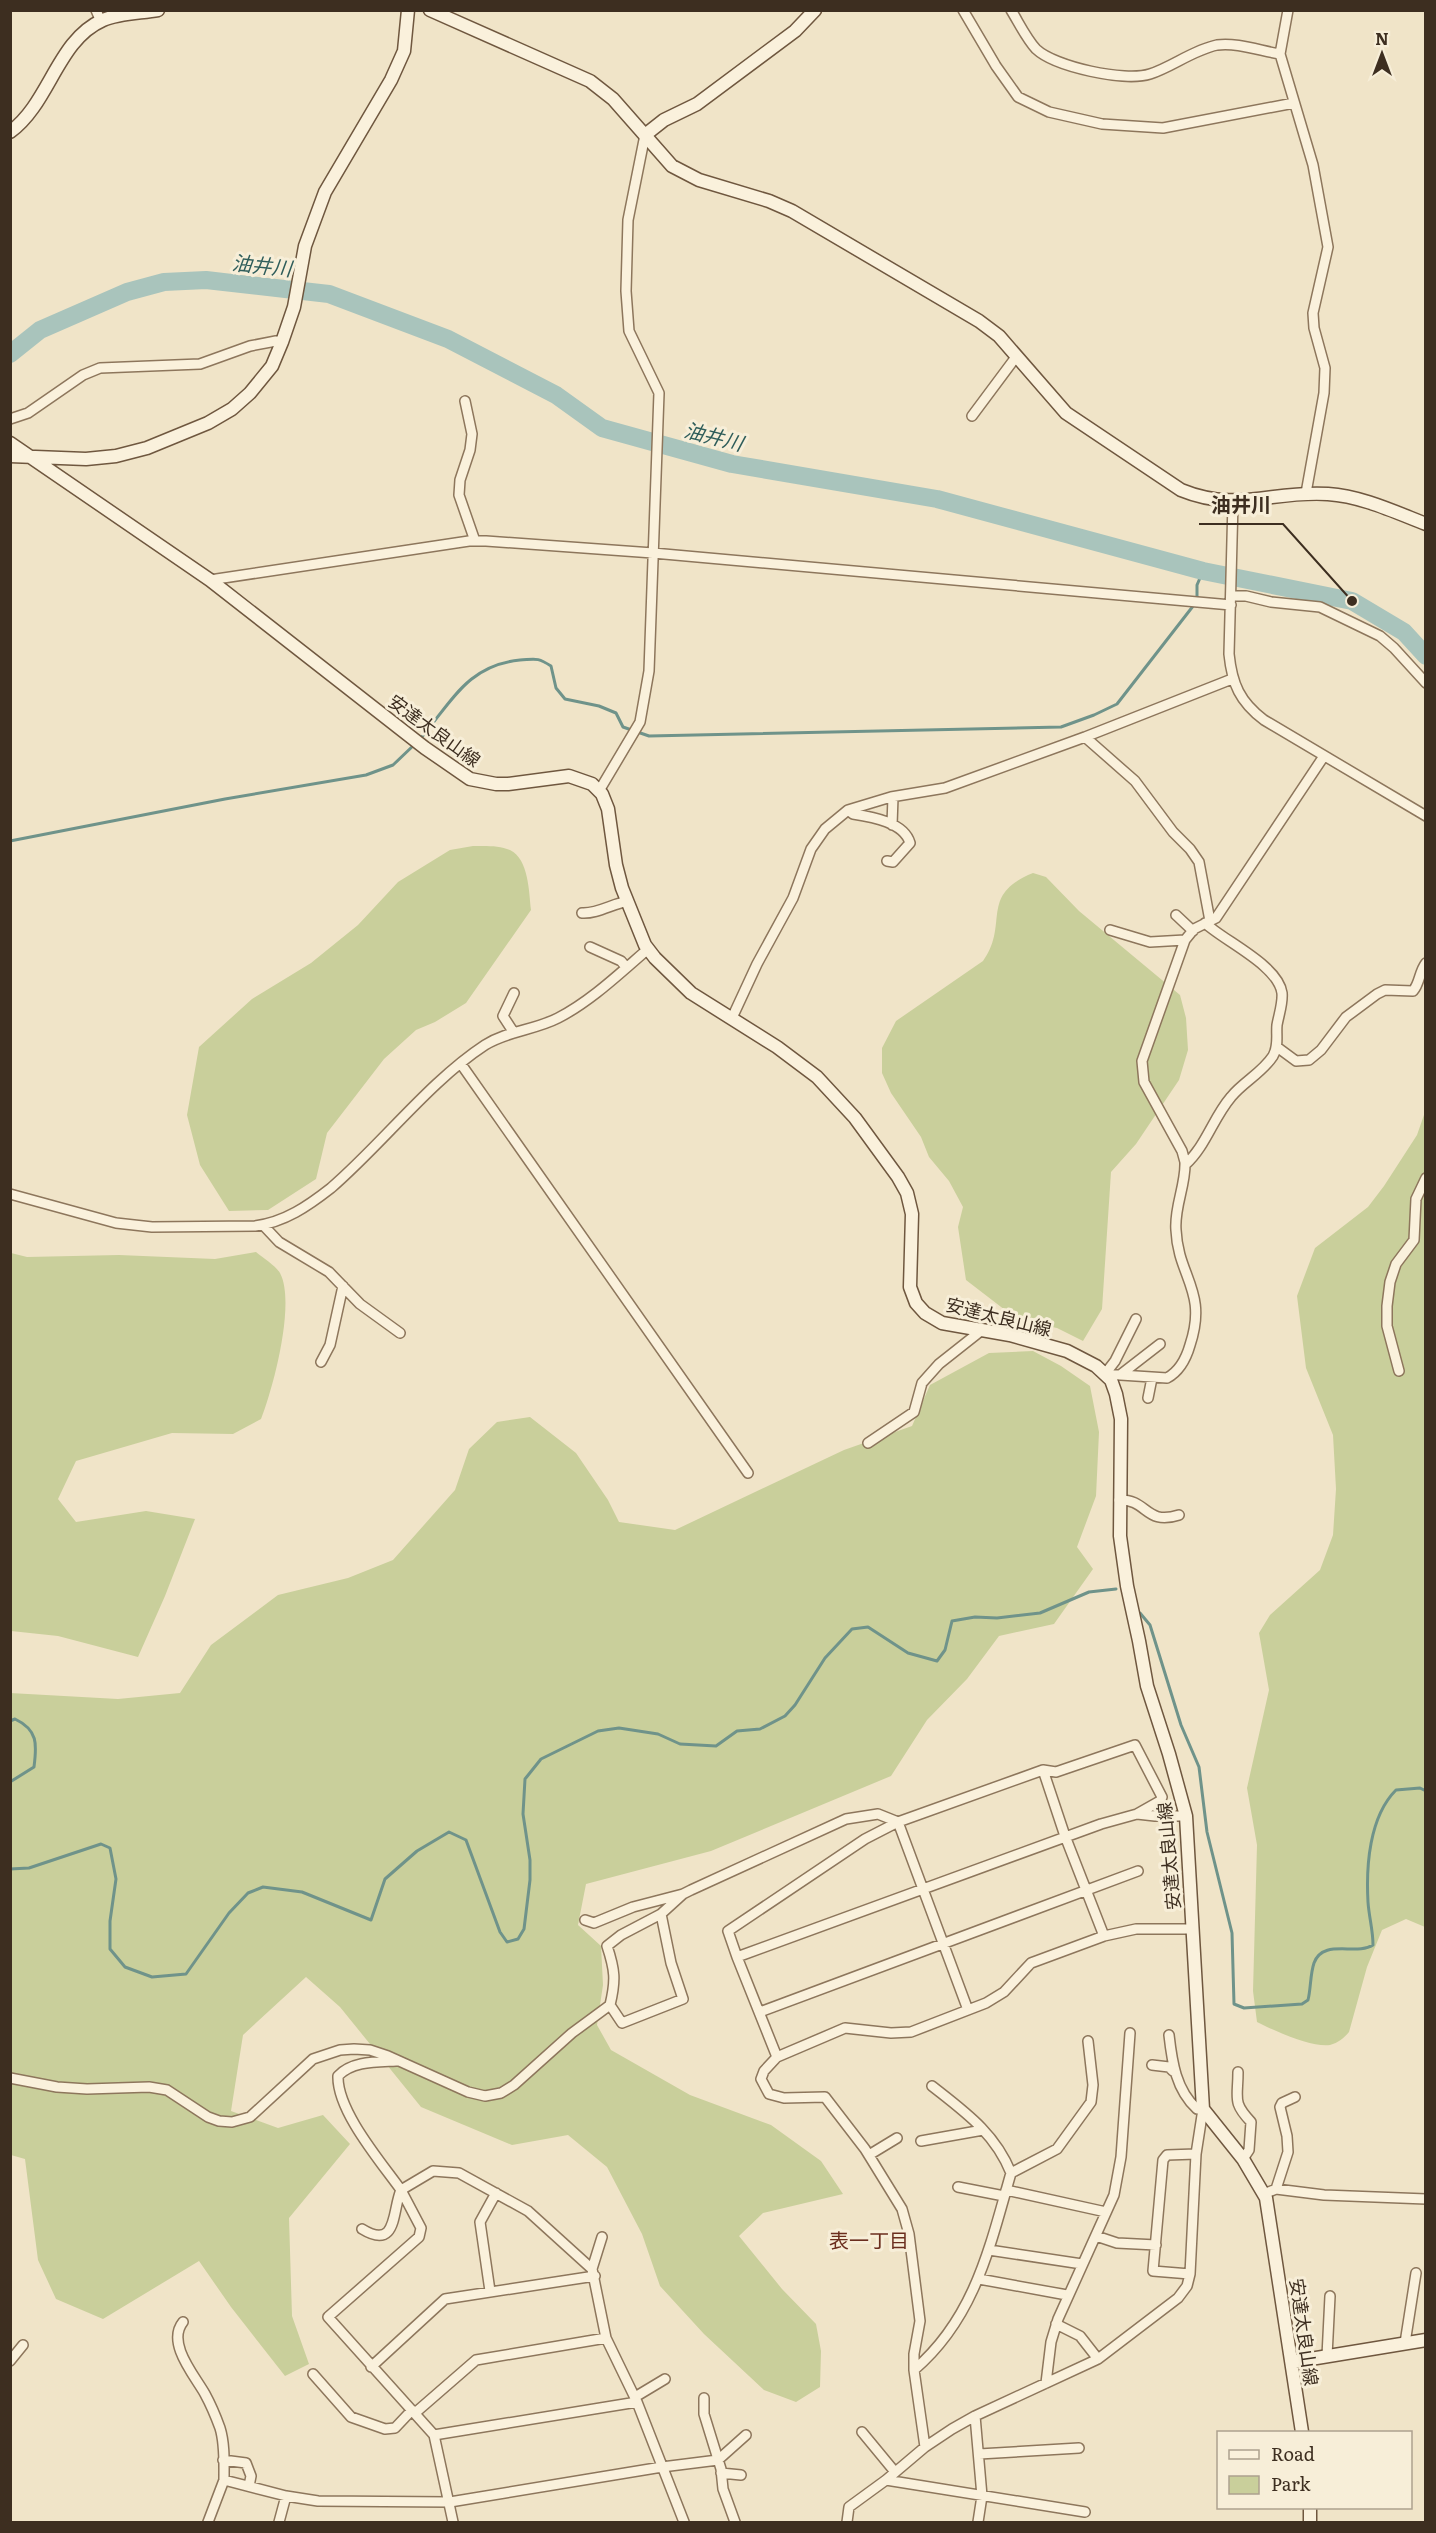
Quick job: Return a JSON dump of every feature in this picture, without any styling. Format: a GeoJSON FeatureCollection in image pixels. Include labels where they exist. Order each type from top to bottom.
{"type":"FeatureCollection","features":[{"type":"Feature","properties":{"kind":"main road"},"geometry":{"type":"LineString","coordinates":[[10,132],[36,105],[80,34],[98,16],[158,10]]}},
{"type":"Feature","properties":{"kind":"main road"},"geometry":{"type":"LineString","coordinates":[[10,456],[86,459],[116,456],[147,448],[208,423],[232,409],[250,393],[272,366],[282,342],[294,307],[305,246],[325,192],[392,80],[404,51],[408,10]]}},
{"type":"Feature","properties":{"kind":"main road"},"geometry":{"type":"LineString","coordinates":[[430,10],[590,81],[613,99],[672,166],[699,180],[770,201],[792,211],[980,321],[999,336],[1066,413],[1181,490],[1200,498],[1233,502],[1306,493],[1345,496],[1425,524]]}},
{"type":"Feature","properties":{"kind":"main road"},"geometry":{"type":"LineString","coordinates":[[645,135],[664,120],[697,104],[795,31],[815,10]]}},
{"type":"Feature","properties":{"kind":"main road","name":"安達太良山線"},"geometry":{"type":"LineString","coordinates":[[10,443],[210,580],[418,742],[470,779],[479,782],[508,784],[569,776],[587,781],[599,791],[608,809],[615,865],[648,949],[666,972],[691,993],[732,1018],[817,1077],[855,1118],[898,1177],[907,1193],[912,1214],[910,1287],[916,1303],[925,1313],[942,1323],[1030,1340],[1066,1351],[1096,1366],[1111,1380],[1121,1419],[1119,1500],[1122,1557],[1147,1686],[1186,1816],[1203,2109],[1226,2141],[1243,2159],[1264,2194],[1272,2227],[1302,2431]]}},
{"type":"Feature","properties":{"kind":"main road"},"geometry":{"type":"LineString","coordinates":[[1292,2362],[1425,2340]]}},
{"type":"Feature","properties":{"kind":"street"},"geometry":{"type":"LineString","coordinates":[[963,10],[996,66],[1018,97],[1049,112],[1102,124],[1163,128],[1294,103]]}},
{"type":"Feature","properties":{"kind":"street"},"geometry":{"type":"LineString","coordinates":[[1011,10],[1036,48],[1042,53],[1077,68],[1094,71],[1141,76],[1165,69],[1212,46],[1223,45],[1280,54]]}},
{"type":"Feature","properties":{"kind":"street"},"geometry":{"type":"LineString","coordinates":[[1288,10],[1280,54],[1313,165],[1328,248],[1312,313],[1325,368],[1324,393],[1306,493]]}},
{"type":"Feature","properties":{"kind":"street"},"geometry":{"type":"LineString","coordinates":[[599,791],[640,722],[649,671],[659,393],[638,354],[626,317],[628,220],[645,135]]}},
{"type":"Feature","properties":{"kind":"street"},"geometry":{"type":"LineString","coordinates":[[10,419],[28,412],[83,375],[100,368],[200,364],[250,346],[282,342]]}},
{"type":"Feature","properties":{"kind":"street"},"geometry":{"type":"LineString","coordinates":[[972,416],[1016,357]]}},
{"type":"Feature","properties":{"kind":"street"},"geometry":{"type":"LineString","coordinates":[[465,401],[472,434],[470,450],[460,480],[459,495],[475,541]]}},
{"type":"Feature","properties":{"kind":"street"},"geometry":{"type":"LineString","coordinates":[[1233,502],[1229,654],[1232,679],[1247,705],[1255,713],[1425,816]]}},
{"type":"Feature","properties":{"kind":"street"},"geometry":{"type":"LineString","coordinates":[[210,580],[475,541],[653,553],[1197,602],[1231,600],[1246,596],[1271,602],[1320,607],[1380,636],[1394,648],[1425,683]]}},
{"type":"Feature","properties":{"kind":"street"},"geometry":{"type":"LineString","coordinates":[[732,1018],[757,964],[793,898],[810,849],[825,829],[848,810],[893,797],[945,788],[1232,679]]}},
{"type":"Feature","properties":{"kind":"street"},"geometry":{"type":"LineString","coordinates":[[1084,737],[1135,781],[1173,832],[1199,862],[1207,922],[1216,934],[1246,952],[1260,964],[1280,988],[1281,1004],[1277,1027],[1277,1047],[1264,1067],[1228,1100],[1196,1155],[1185,1165]]}},
{"type":"Feature","properties":{"kind":"street"},"geometry":{"type":"LineString","coordinates":[[1105,1374],[1167,1378],[1178,1370],[1184,1361],[1196,1328],[1194,1294],[1179,1247],[1176,1229],[1185,1165],[1182,1151],[1144,1082],[1142,1061],[1185,940],[1193,931],[1216,918],[1324,756]]}},
{"type":"Feature","properties":{"kind":"street"},"geometry":{"type":"LineString","coordinates":[[892,825],[893,797]]}},
{"type":"Feature","properties":{"kind":"street"},"geometry":{"type":"LineString","coordinates":[[848,810],[853,814],[892,825],[908,836],[910,843],[893,862],[887,861]]}},
{"type":"Feature","properties":{"kind":"street"},"geometry":{"type":"LineString","coordinates":[[582,913],[592,914],[610,905],[628,902]]}},
{"type":"Feature","properties":{"kind":"street"},"geometry":{"type":"LineString","coordinates":[[1176,915],[1193,931]]}},
{"type":"Feature","properties":{"kind":"street"},"geometry":{"type":"LineString","coordinates":[[1110,930],[1150,942],[1185,940]]}},
{"type":"Feature","properties":{"kind":"street"},"geometry":{"type":"LineString","coordinates":[[590,947],[621,961],[627,967]]}},
{"type":"Feature","properties":{"kind":"street"},"geometry":{"type":"LineString","coordinates":[[10,1194],[116,1224],[152,1227],[263,1225],[290,1215],[324,1193],[349,1172],[461,1064],[485,1046],[514,1033],[556,1019],[648,949]]}},
{"type":"Feature","properties":{"kind":"street"},"geometry":{"type":"LineString","coordinates":[[1277,1047],[1296,1060],[1309,1060],[1321,1050],[1346,1017],[1377,994],[1385,990],[1413,991],[1418,986],[1420,972],[1425,963]]}},
{"type":"Feature","properties":{"kind":"street"},"geometry":{"type":"LineString","coordinates":[[514,993],[503,1016],[514,1033]]}},
{"type":"Feature","properties":{"kind":"street"},"geometry":{"type":"LineString","coordinates":[[461,1064],[601,1260],[748,1473]]}},
{"type":"Feature","properties":{"kind":"street"},"geometry":{"type":"LineString","coordinates":[[1399,1371],[1387,1326],[1390,1282],[1396,1263],[1414,1240],[1416,1199],[1425,1178]]}},
{"type":"Feature","properties":{"kind":"street"},"geometry":{"type":"LineString","coordinates":[[263,1225],[279,1242],[329,1272],[360,1304],[400,1333]]}},
{"type":"Feature","properties":{"kind":"street"},"geometry":{"type":"LineString","coordinates":[[321,1362],[333,1332],[343,1286]]}},
{"type":"Feature","properties":{"kind":"street"},"geometry":{"type":"LineString","coordinates":[[1105,1374],[1115,1361],[1136,1319]]}},
{"type":"Feature","properties":{"kind":"street"},"geometry":{"type":"LineString","coordinates":[[868,1443],[914,1412],[922,1383],[939,1364],[982,1330]]}},
{"type":"Feature","properties":{"kind":"street"},"geometry":{"type":"LineString","coordinates":[[1120,1375],[1160,1344]]}},
{"type":"Feature","properties":{"kind":"street"},"geometry":{"type":"LineString","coordinates":[[1148,1398],[1152,1378]]}},
{"type":"Feature","properties":{"kind":"street"},"geometry":{"type":"LineString","coordinates":[[1119,1500],[1135,1501],[1153,1517],[1169,1518],[1179,1515]]}},
{"type":"Feature","properties":{"kind":"street"},"geometry":{"type":"LineString","coordinates":[[737,1957],[1065,1836],[1137,1814],[1160,1801],[1162,1797],[1135,1745],[1056,1772],[1043,1770],[898,1822],[865,1839],[728,1931],[737,1957],[777,2057]]}},
{"type":"Feature","properties":{"kind":"street"},"geometry":{"type":"LineString","coordinates":[[1043,1770],[1065,1836],[1104,1936]]}},
{"type":"Feature","properties":{"kind":"street"},"geometry":{"type":"LineString","coordinates":[[585,1920],[594,1923],[633,1907],[683,1894],[846,1819],[878,1814],[898,1822],[968,2010]]}},
{"type":"Feature","properties":{"kind":"street"},"geometry":{"type":"LineString","coordinates":[[1137,1814],[1186,1816]]}},
{"type":"Feature","properties":{"kind":"street"},"geometry":{"type":"LineString","coordinates":[[760,2012],[1138,1871]]}},
{"type":"Feature","properties":{"kind":"street"},"geometry":{"type":"LineString","coordinates":[[10,2078],[57,2087],[87,2089],[149,2087],[167,2090],[208,2117],[232,2122],[250,2117],[307,2064],[326,2054],[354,2049],[370,2050],[468,2092],[485,2096],[501,2093],[514,2085],[572,2033],[610,2005],[615,1984],[615,1970],[607,1946],[621,1935],[661,1914],[683,1894]]}},
{"type":"Feature","properties":{"kind":"street"},"geometry":{"type":"LineString","coordinates":[[610,2005],[622,2024],[683,1999],[671,1963],[661,1914]]}},
{"type":"Feature","properties":{"kind":"street"},"geometry":{"type":"LineString","coordinates":[[925,2447],[914,2370],[914,2355],[920,2321],[909,2234],[902,2208],[869,2155],[825,2097],[784,2098],[769,2094],[761,2079],[764,2071],[777,2057],[845,2028],[891,2033],[910,2032],[968,2010],[1004,1992],[1031,1963],[1104,1936],[1136,1929],[1192,1929]]}},
{"type":"Feature","properties":{"kind":"street"},"geometry":{"type":"LineString","coordinates":[[1046,2383],[1051,2342],[1056,2324],[1067,2295],[1074,2286],[1114,2195],[1121,2157],[1130,2033]]}},
{"type":"Feature","properties":{"kind":"street"},"geometry":{"type":"LineString","coordinates":[[1169,2035],[1173,2071]]}},
{"type":"Feature","properties":{"kind":"street"},"geometry":{"type":"LineString","coordinates":[[1011,2173],[1057,2149],[1091,2102],[1093,2085],[1088,2041]]}},
{"type":"Feature","properties":{"kind":"street"},"geometry":{"type":"LineString","coordinates":[[398,2061],[352,2066],[338,2076],[338,2085],[349,2112],[401,2190],[422,2228],[419,2236],[328,2317],[434,2435],[453,2523]]}},
{"type":"Feature","properties":{"kind":"street"},"geometry":{"type":"LineString","coordinates":[[847,2523],[849,2507],[925,2447],[975,2416],[1098,2359],[1178,2298],[1187,2286],[1190,2274],[1196,2154],[1203,2109],[1197,2109],[1192,2105],[1169,2067],[1152,2065]]}},
{"type":"Feature","properties":{"kind":"street"},"geometry":{"type":"LineString","coordinates":[[1238,2072],[1236,2101],[1240,2111],[1251,2122],[1249,2150],[1243,2159]]}},
{"type":"Feature","properties":{"kind":"street"},"geometry":{"type":"LineString","coordinates":[[1238,2086],[1248,2080]]}},
{"type":"Feature","properties":{"kind":"street"},"geometry":{"type":"LineString","coordinates":[[914,2370],[948,2335],[979,2279],[1011,2173],[999,2147],[932,2086]]}},
{"type":"Feature","properties":{"kind":"street"},"geometry":{"type":"LineString","coordinates":[[1276,2189],[1288,2152],[1287,2136],[1280,2107],[1282,2103],[1295,2097]]}},
{"type":"Feature","properties":{"kind":"street"},"geometry":{"type":"LineString","coordinates":[[921,2141],[983,2130]]}},
{"type":"Feature","properties":{"kind":"street"},"geometry":{"type":"LineString","coordinates":[[869,2155],[897,2138]]}},
{"type":"Feature","properties":{"kind":"street"},"geometry":{"type":"LineString","coordinates":[[1190,2274],[1154,2271],[1165,2156],[1175,2153],[1196,2154]]}},
{"type":"Feature","properties":{"kind":"street"},"geometry":{"type":"LineString","coordinates":[[362,2229],[376,2235],[388,2232],[396,2222],[396,2201],[401,2190],[433,2171],[459,2173],[528,2211],[593,2273]]}},
{"type":"Feature","properties":{"kind":"street"},"geometry":{"type":"LineString","coordinates":[[958,2187],[1005,2193],[1106,2212]]}},
{"type":"Feature","properties":{"kind":"street"},"geometry":{"type":"LineString","coordinates":[[1264,2194],[1276,2189],[1324,2195],[1425,2199]]}},
{"type":"Feature","properties":{"kind":"street"},"geometry":{"type":"LineString","coordinates":[[490,2291],[480,2222],[496,2193]]}},
{"type":"Feature","properties":{"kind":"street"},"geometry":{"type":"LineString","coordinates":[[1096,2236],[1117,2243],[1156,2245]]}},
{"type":"Feature","properties":{"kind":"street"},"geometry":{"type":"LineString","coordinates":[[602,2237],[593,2273],[606,2338],[636,2399],[684,2523]]}},
{"type":"Feature","properties":{"kind":"street"},"geometry":{"type":"LineString","coordinates":[[989,2250],[1082,2264]]}},
{"type":"Feature","properties":{"kind":"street"},"geometry":{"type":"LineString","coordinates":[[372,2367],[445,2298],[593,2273]]}},
{"type":"Feature","properties":{"kind":"street"},"geometry":{"type":"LineString","coordinates":[[1404,2343],[1416,2273]]}},
{"type":"Feature","properties":{"kind":"street"},"geometry":{"type":"LineString","coordinates":[[979,2279],[1067,2295]]}},
{"type":"Feature","properties":{"kind":"street"},"geometry":{"type":"LineString","coordinates":[[1327,2356],[1330,2296]]}},
{"type":"Feature","properties":{"kind":"street"},"geometry":{"type":"LineString","coordinates":[[183,2322],[178,2329],[183,2360],[214,2414],[222,2437],[224,2480],[208,2523]]}},
{"type":"Feature","properties":{"kind":"street"},"geometry":{"type":"LineString","coordinates":[[1056,2324],[1080,2336],[1098,2359]]}},
{"type":"Feature","properties":{"kind":"street"},"geometry":{"type":"LineString","coordinates":[[313,2374],[351,2417],[385,2429],[395,2428],[476,2360],[606,2338]]}},
{"type":"Feature","properties":{"kind":"street"},"geometry":{"type":"LineString","coordinates":[[10,2361],[23,2345]]}},
{"type":"Feature","properties":{"kind":"street"},"geometry":{"type":"LineString","coordinates":[[434,2435],[636,2399],[665,2379]]}},
{"type":"Feature","properties":{"kind":"street"},"geometry":{"type":"LineString","coordinates":[[704,2398],[704,2414],[718,2460],[723,2489],[735,2523]]}},
{"type":"Feature","properties":{"kind":"street"},"geometry":{"type":"LineString","coordinates":[[975,2416],[982,2496],[978,2523]]}},
{"type":"Feature","properties":{"kind":"street"},"geometry":{"type":"LineString","coordinates":[[862,2432],[895,2472]]}},
{"type":"Feature","properties":{"kind":"street"},"geometry":{"type":"LineString","coordinates":[[224,2480],[286,2496],[346,2503],[450,2502],[718,2460],[746,2435]]}},
{"type":"Feature","properties":{"kind":"street"},"geometry":{"type":"LineString","coordinates":[[979,2454],[1079,2448]]}},
{"type":"Feature","properties":{"kind":"street"},"geometry":{"type":"LineString","coordinates":[[223,2460],[246,2463],[251,2476],[249,2486]]}},
{"type":"Feature","properties":{"kind":"street"},"geometry":{"type":"LineString","coordinates":[[721,2473],[741,2475]]}},
{"type":"Feature","properties":{"kind":"street"},"geometry":{"type":"LineString","coordinates":[[886,2480],[1085,2512]]}},
{"type":"Feature","properties":{"kind":"street"},"geometry":{"type":"LineString","coordinates":[[279,2523],[286,2496]]}},
{"type":"Feature","properties":{"kind":"green space"},"geometry":{"type":"Polygon","coordinates":[[[473,846],[501,847],[516,854],[527,877],[531,910],[466,1003],[435,1022],[416,1030],[384,1059],[327,1133],[316,1179],[268,1210],[229,1211],[200,1165],[187,1115],[199,1047],[252,999],[311,963],[358,925],[398,882],[450,850],[473,846]]]}},
{"type":"Feature","properties":{"kind":"green space"},"geometry":{"type":"Polygon","coordinates":[[[1033,873],[1046,877],[1079,911],[1180,995],[1186,1018],[1188,1050],[1179,1080],[1136,1144],[1111,1172],[1102,1309],[1083,1341],[1057,1328],[1018,1320],[966,1280],[958,1227],[963,1207],[949,1181],[929,1157],[921,1137],[891,1093],[882,1073],[882,1048],[896,1021],[983,961],[991,947],[1000,901],[1006,891],[1016,882],[1033,873]]]}},
{"type":"Feature","properties":{"kind":"green space"},"geometry":{"type":"Polygon","coordinates":[[[1425,1112],[1425,1927],[1406,1919],[1382,1930],[1367,1967],[1349,2032],[1336,2043],[1314,2044],[1293,2038],[1257,2022],[1253,1991],[1257,1845],[1247,1788],[1269,1690],[1259,1633],[1270,1615],[1320,1570],[1333,1535],[1336,1489],[1333,1435],[1306,1368],[1297,1296],[1315,1248],[1368,1207],[1417,1135],[1425,1112]]]}},
{"type":"Feature","properties":{"kind":"green space"},"geometry":{"type":"Polygon","coordinates":[[[256,1252],[280,1273],[285,1304],[277,1368],[261,1419],[233,1434],[172,1433],[76,1461],[58,1499],[76,1522],[146,1511],[195,1519],[138,1657],[58,1636],[11,1631],[11,1253],[27,1257],[119,1255],[215,1259],[256,1252]]]}},
{"type":"Feature","properties":{"kind":"green space"},"geometry":{"type":"Polygon","coordinates":[[[1033,1351],[1061,1366],[1090,1386],[1099,1432],[1096,1496],[1077,1547],[1093,1569],[1054,1624],[999,1636],[967,1679],[927,1720],[891,1776],[711,1851],[586,1884],[578,1925],[601,1946],[603,1985],[597,2025],[611,2050],[690,2095],[771,2125],[821,2161],[843,2194],[763,2213],[739,2236],[782,2289],[816,2324],[821,2351],[820,2387],[796,2402],[764,2390],[704,2334],[660,2286],[642,2234],[607,2167],[568,2135],[512,2145],[421,2107],[340,2007],[306,1977],[243,2035],[231,2111],[278,2128],[323,2115],[350,2144],[289,2218],[292,2316],[309,2364],[285,2376],[231,2307],[199,2261],[103,2319],[56,2299],[38,2260],[25,2159],[11,2155],[10,1693],[118,1699],[180,1693],[211,1645],[278,1595],[348,1578],[393,1560],[455,1490],[469,1449],[497,1422],[530,1417],[576,1453],[608,1500],[619,1522],[675,1530],[844,1450],[912,1426],[930,1385],[989,1353],[1033,1351]]]}},
{"type":"Feature","properties":{"kind":"waterway","name":"油井川"},"geometry":{"type":"LineString","coordinates":[[10,354],[40,330],[127,292],[164,282],[206,280],[329,294],[448,339],[556,395],[602,428],[732,464],[937,499],[1203,571],[1352,601],[1404,632],[1426,656]]}},
{"type":"Feature","properties":{"kind":"waterway"},"geometry":{"type":"LineString","coordinates":[[420,739],[451,700],[473,678],[486,669],[502,663],[533,659],[551,666],[556,688],[565,699],[599,706],[616,713],[623,727],[649,736],[1061,727],[1117,704],[1197,601],[1197,585],[1203,571]]}},
{"type":"Feature","properties":{"kind":"waterway"},"geometry":{"type":"LineString","coordinates":[[10,841],[225,799],[366,775],[393,765],[415,744]]}},
{"type":"Feature","properties":{"kind":"waterway"},"geometry":{"type":"LineString","coordinates":[[10,1869],[29,1868],[101,1844],[110,1848],[116,1879],[110,1921],[110,1949],[125,1967],[152,1977],[186,1974],[229,1913],[248,1893],[263,1887],[302,1892],[371,1920],[385,1879],[417,1851],[449,1832],[466,1840],[500,1932],[507,1942],[518,1939],[524,1929],[530,1880],[530,1860],[523,1814],[525,1779],[541,1759],[598,1731],[619,1728],[658,1734],[680,1744],[716,1746],[737,1731],[760,1729],[785,1716],[795,1705],[825,1658],[852,1629],[868,1627],[908,1653],[937,1661],[945,1650],[952,1621],[975,1617],[997,1618],[1040,1613],[1089,1592],[1116,1589]]}},
{"type":"Feature","properties":{"kind":"waterway"},"geometry":{"type":"LineString","coordinates":[[1140,1613],[1150,1625],[1181,1725],[1199,1767],[1207,1832],[1232,1933],[1234,2004],[1244,2008],[1302,2004],[1308,2000],[1314,1963],[1318,1956],[1332,1949],[1358,1949],[1373,1945],[1368,1902],[1368,1874],[1375,1828],[1387,1801],[1396,1790],[1420,1788],[1426,1791]]}},
{"type":"Feature","properties":{"kind":"waterway"},"geometry":{"type":"LineString","coordinates":[[10,1721],[15,1719],[28,1728],[34,1738],[36,1751],[34,1767],[10,1782]]}},
{"type":"Feature","properties":{"kind":"place","name":"油井川"},"geometry":{"type":"Point","coordinates":[1352,601]}},
{"type":"Feature","properties":{"kind":"district","name":"表一丁目"},"geometry":{"type":"Point","coordinates":[869,2239]}}]}
